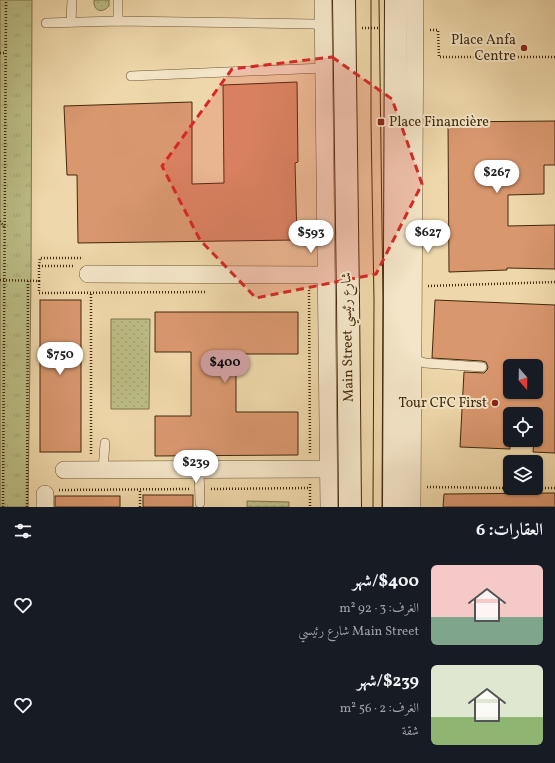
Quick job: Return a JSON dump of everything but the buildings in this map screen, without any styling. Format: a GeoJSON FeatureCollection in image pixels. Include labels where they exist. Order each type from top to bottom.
{"type":"FeatureCollection","features":[{"type":"Feature","properties":{"kind":"main road","name":"Main Street شارع رئيسي"},"geometry":{"type":"LineString","coordinates":[[344,0],[334,27],[348,293],[350,507]]}},
{"type":"Feature","properties":{"kind":"main road"},"geometry":{"type":"LineString","coordinates":[[394,507],[405,29],[396,0]]}},
{"type":"Feature","properties":{"kind":"street","name":"Main Street شارع رئيسي"},"geometry":{"type":"LineString","coordinates":[[323,0],[334,27],[324,68],[329,507]]}},
{"type":"Feature","properties":{"kind":"street"},"geometry":{"type":"LineString","coordinates":[[412,507],[413,286],[405,29],[415,0]]}},
{"type":"Feature","properties":{"kind":"street"},"geometry":{"type":"LineString","coordinates":[[88,274],[326,275]]}},
{"type":"Feature","properties":{"kind":"street"},"geometry":{"type":"LineString","coordinates":[[64,470],[97,465],[199,469],[328,469]]}},
{"type":"Feature","properties":{"kind":"lane"},"geometry":{"type":"LineString","coordinates":[[71,22],[72,0]]}},
{"type":"Feature","properties":{"kind":"lane"},"geometry":{"type":"LineString","coordinates":[[118,0],[118,21]]}},
{"type":"Feature","properties":{"kind":"lane"},"geometry":{"type":"LineString","coordinates":[[46,23],[118,21],[314,24],[334,27]]}},
{"type":"Feature","properties":{"kind":"lane"},"geometry":{"type":"LineString","coordinates":[[131,76],[324,68]]}},
{"type":"Feature","properties":{"kind":"lane"},"geometry":{"type":"LineString","coordinates":[[413,359],[424,362],[482,367]]}},
{"type":"Feature","properties":{"kind":"lane"},"geometry":{"type":"LineString","coordinates":[[97,465],[105,444]]}},
{"type":"Feature","properties":{"kind":"lane"},"geometry":{"type":"LineString","coordinates":[[199,469],[200,503]]}},
{"type":"Feature","properties":{"kind":"path"},"geometry":{"type":"LineString","coordinates":[[3,507],[6,0]]}},
{"type":"Feature","properties":{"kind":"path"},"geometry":{"type":"LineString","coordinates":[[334,27],[438,30],[439,56],[555,57]]}},
{"type":"Feature","properties":{"kind":"path"},"geometry":{"type":"LineString","coordinates":[[0,53],[5,53]]}},
{"type":"Feature","properties":{"kind":"path"},"geometry":{"type":"LineString","coordinates":[[0,221],[4,227]]}},
{"type":"Feature","properties":{"kind":"path"},"geometry":{"type":"LineString","coordinates":[[88,274],[88,266],[40,266],[39,293],[208,292]]}},
{"type":"Feature","properties":{"kind":"path"},"geometry":{"type":"LineString","coordinates":[[309,275],[310,507]]}},
{"type":"Feature","properties":{"kind":"path"},"geometry":{"type":"LineString","coordinates":[[0,280],[39,281]]}},
{"type":"Feature","properties":{"kind":"path"},"geometry":{"type":"LineString","coordinates":[[27,507],[28,281]]}},
{"type":"Feature","properties":{"kind":"path"},"geometry":{"type":"LineString","coordinates":[[413,286],[555,282]]}},
{"type":"Feature","properties":{"kind":"path"},"geometry":{"type":"LineString","coordinates":[[91,293],[97,465]]}},
{"type":"Feature","properties":{"kind":"path"},"geometry":{"type":"LineString","coordinates":[[49,497],[140,490],[310,488]]}},
{"type":"Feature","properties":{"kind":"path"},"geometry":{"type":"LineString","coordinates":[[543,488],[555,488]]}},
{"type":"Feature","properties":{"kind":"path"},"geometry":{"type":"LineString","coordinates":[[140,490],[140,507]]}},
{"type":"Feature","properties":{"kind":"highlighted area"},"geometry":{"type":"Polygon","coordinates":[[[332,57],[392,99],[422,184],[376,274],[256,298],[200,240],[162,166],[232,69],[332,57]]]}},
{"type":"Feature","properties":{"kind":"green space"},"geometry":{"type":"Polygon","coordinates":[[[0,0],[32,0],[28,507],[0,507],[0,0]]]}},
{"type":"Feature","properties":{"kind":"green space"},"geometry":{"type":"Polygon","coordinates":[[[94,0],[109,0],[109,6],[104,10],[98,10],[95,7],[94,0]]]}},
{"type":"Feature","properties":{"kind":"green space"},"geometry":{"type":"Polygon","coordinates":[[[111,319],[150,319],[149,409],[111,409],[111,319]]]}},
{"type":"Feature","properties":{"kind":"green space"},"geometry":{"type":"Polygon","coordinates":[[[247,501],[289,502],[289,507],[247,507],[247,501]]]}},
{"type":"Feature","properties":{"kind":"tram line"},"geometry":{"type":"LineString","coordinates":[[371,0],[371,122],[374,301],[373,507]]}},
{"type":"Feature","properties":{"kind":"tram line"},"geometry":{"type":"LineString","coordinates":[[379,0],[383,301],[382,507]]}},
{"type":"Feature","properties":{"kind":"place","name":"Place Anfa Centre"},"geometry":{"type":"Point","coordinates":[524,48]}},
{"type":"Feature","properties":{"kind":"place","name":"Place Financière"},"geometry":{"type":"Point","coordinates":[381,122]}},
{"type":"Feature","properties":{"kind":"place","name":"Tour CFC First"},"geometry":{"type":"Point","coordinates":[495,403]}}]}
